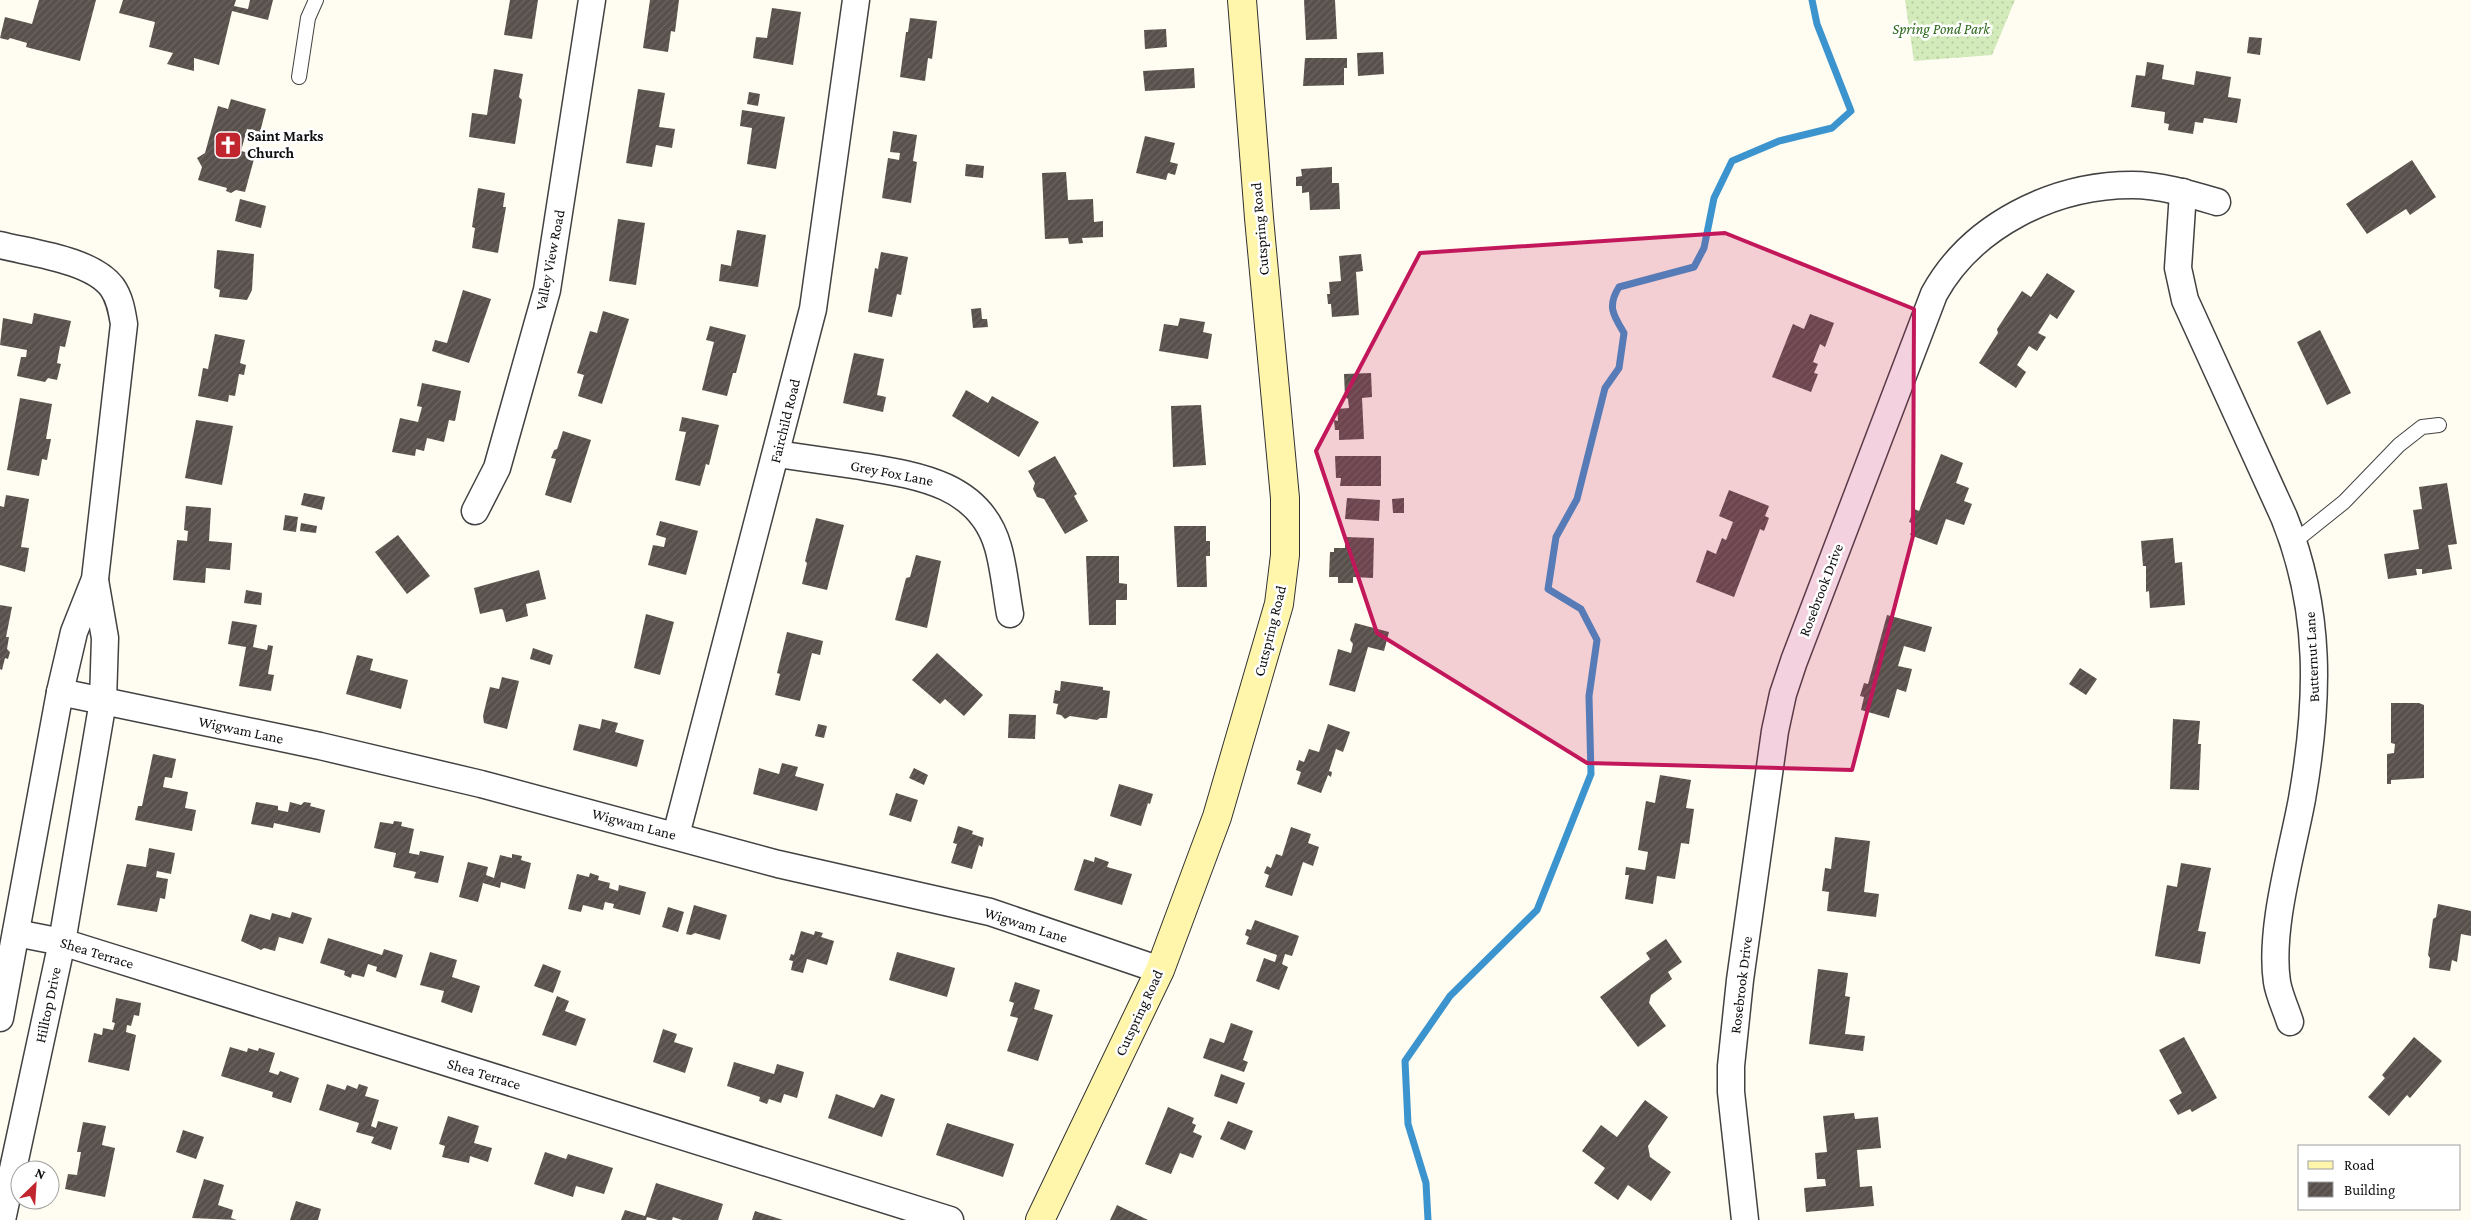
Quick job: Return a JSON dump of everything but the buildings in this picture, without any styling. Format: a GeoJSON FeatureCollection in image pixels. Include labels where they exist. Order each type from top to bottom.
{"type":"FeatureCollection","features":[{"type":"Feature","properties":{"kind":"street","name":"Valley View Road"},"geometry":{"type":"LineString","coordinates":[[475,511],[497,468],[547,290],[592,0]]}},
{"type":"Feature","properties":{"kind":"street","name":"Fairchild Road"},"geometry":{"type":"LineString","coordinates":[[676,835],[777,454],[813,309],[856,0]]}},
{"type":"Feature","properties":{"kind":"street","name":"Cutspring Road"},"geometry":{"type":"LineString","coordinates":[[1040,1220],[1160,970],[1217,818],[1279,604],[1285,555],[1285,498],[1261,238],[1242,0]]}},
{"type":"Feature","properties":{"kind":"street","name":"Rosebrook Drive"},"geometry":{"type":"LineString","coordinates":[[1745,1220],[1730,1092],[1731,1066],[1740,980],[1777,722],[1783,694],[1794,661],[1934,294],[1944,275],[1979,239],[2017,214],[2050,200],[2097,187],[2133,185],[2183,192],[2218,202]]}},
{"type":"Feature","properties":{"kind":"street","name":"Butternut Lane"},"geometry":{"type":"LineString","coordinates":[[2183,192],[2178,268],[2186,300],[2294,542],[2308,592],[2315,647],[2315,705],[2309,758],[2276,938],[2277,983],[2290,1022]]}},
{"type":"Feature","properties":{"kind":"street"},"geometry":{"type":"LineString","coordinates":[[0,245],[84,267],[102,276],[112,288],[120,303],[124,324],[95,579],[74,632],[60,692],[0,1018]]}},
{"type":"Feature","properties":{"kind":"street","name":"Grey Fox Lane"},"geometry":{"type":"LineString","coordinates":[[777,454],[912,474],[940,483],[964,498],[983,518],[998,546],[1010,614]]}},
{"type":"Feature","properties":{"kind":"street"},"geometry":{"type":"LineString","coordinates":[[95,579],[105,638],[103,701]]}},
{"type":"Feature","properties":{"kind":"street","name":"Wigwam Lane"},"geometry":{"type":"LineString","coordinates":[[60,692],[433,773],[676,835],[830,877],[895,889],[990,912],[1160,970]]}},
{"type":"Feature","properties":{"kind":"street","name":"Hilltop Drive"},"geometry":{"type":"LineString","coordinates":[[2,1220],[62,942],[103,701]]}},
{"type":"Feature","properties":{"kind":"street","name":"Shea Terrace"},"geometry":{"type":"LineString","coordinates":[[16,933],[62,942],[950,1220]]}},
{"type":"Feature","properties":{"kind":"lane"},"geometry":{"type":"LineString","coordinates":[[299,77],[308,18],[316,0]]}},
{"type":"Feature","properties":{"kind":"lane"},"geometry":{"type":"LineString","coordinates":[[2294,542],[2344,502],[2399,445],[2422,427],[2438,425]]}},
{"type":"Feature","properties":{"kind":"highlighted area"},"geometry":{"type":"Polygon","coordinates":[[[1725,233],[1914,309],[1913,536],[1852,770],[1587,763],[1377,633],[1316,451],[1420,253],[1725,233]]]}},
{"type":"Feature","properties":{"kind":"green space","name":"Spring Pond Park"},"geometry":{"type":"Polygon","coordinates":[[[1905,0],[2015,0],[1992,55],[1914,61],[1905,0]]]}},
{"type":"Feature","properties":{"kind":"waterway"},"geometry":{"type":"LineString","coordinates":[[1428,1220],[1426,1183],[1408,1124],[1405,1061],[1450,996],[1537,910],[1591,774],[1589,696],[1597,640],[1581,609],[1548,589],[1556,537],[1577,499],[1605,388],[1619,368],[1624,333],[1614,316],[1613,300],[1619,287],[1694,267],[1704,248],[1714,198],[1732,161],[1779,141],[1832,128],[1851,111],[1817,24],[1812,0]]}},
{"type":"Feature","properties":{"kind":"place","name":"Saint Marks Church"},"geometry":{"type":"Point","coordinates":[228,145]}}]}
